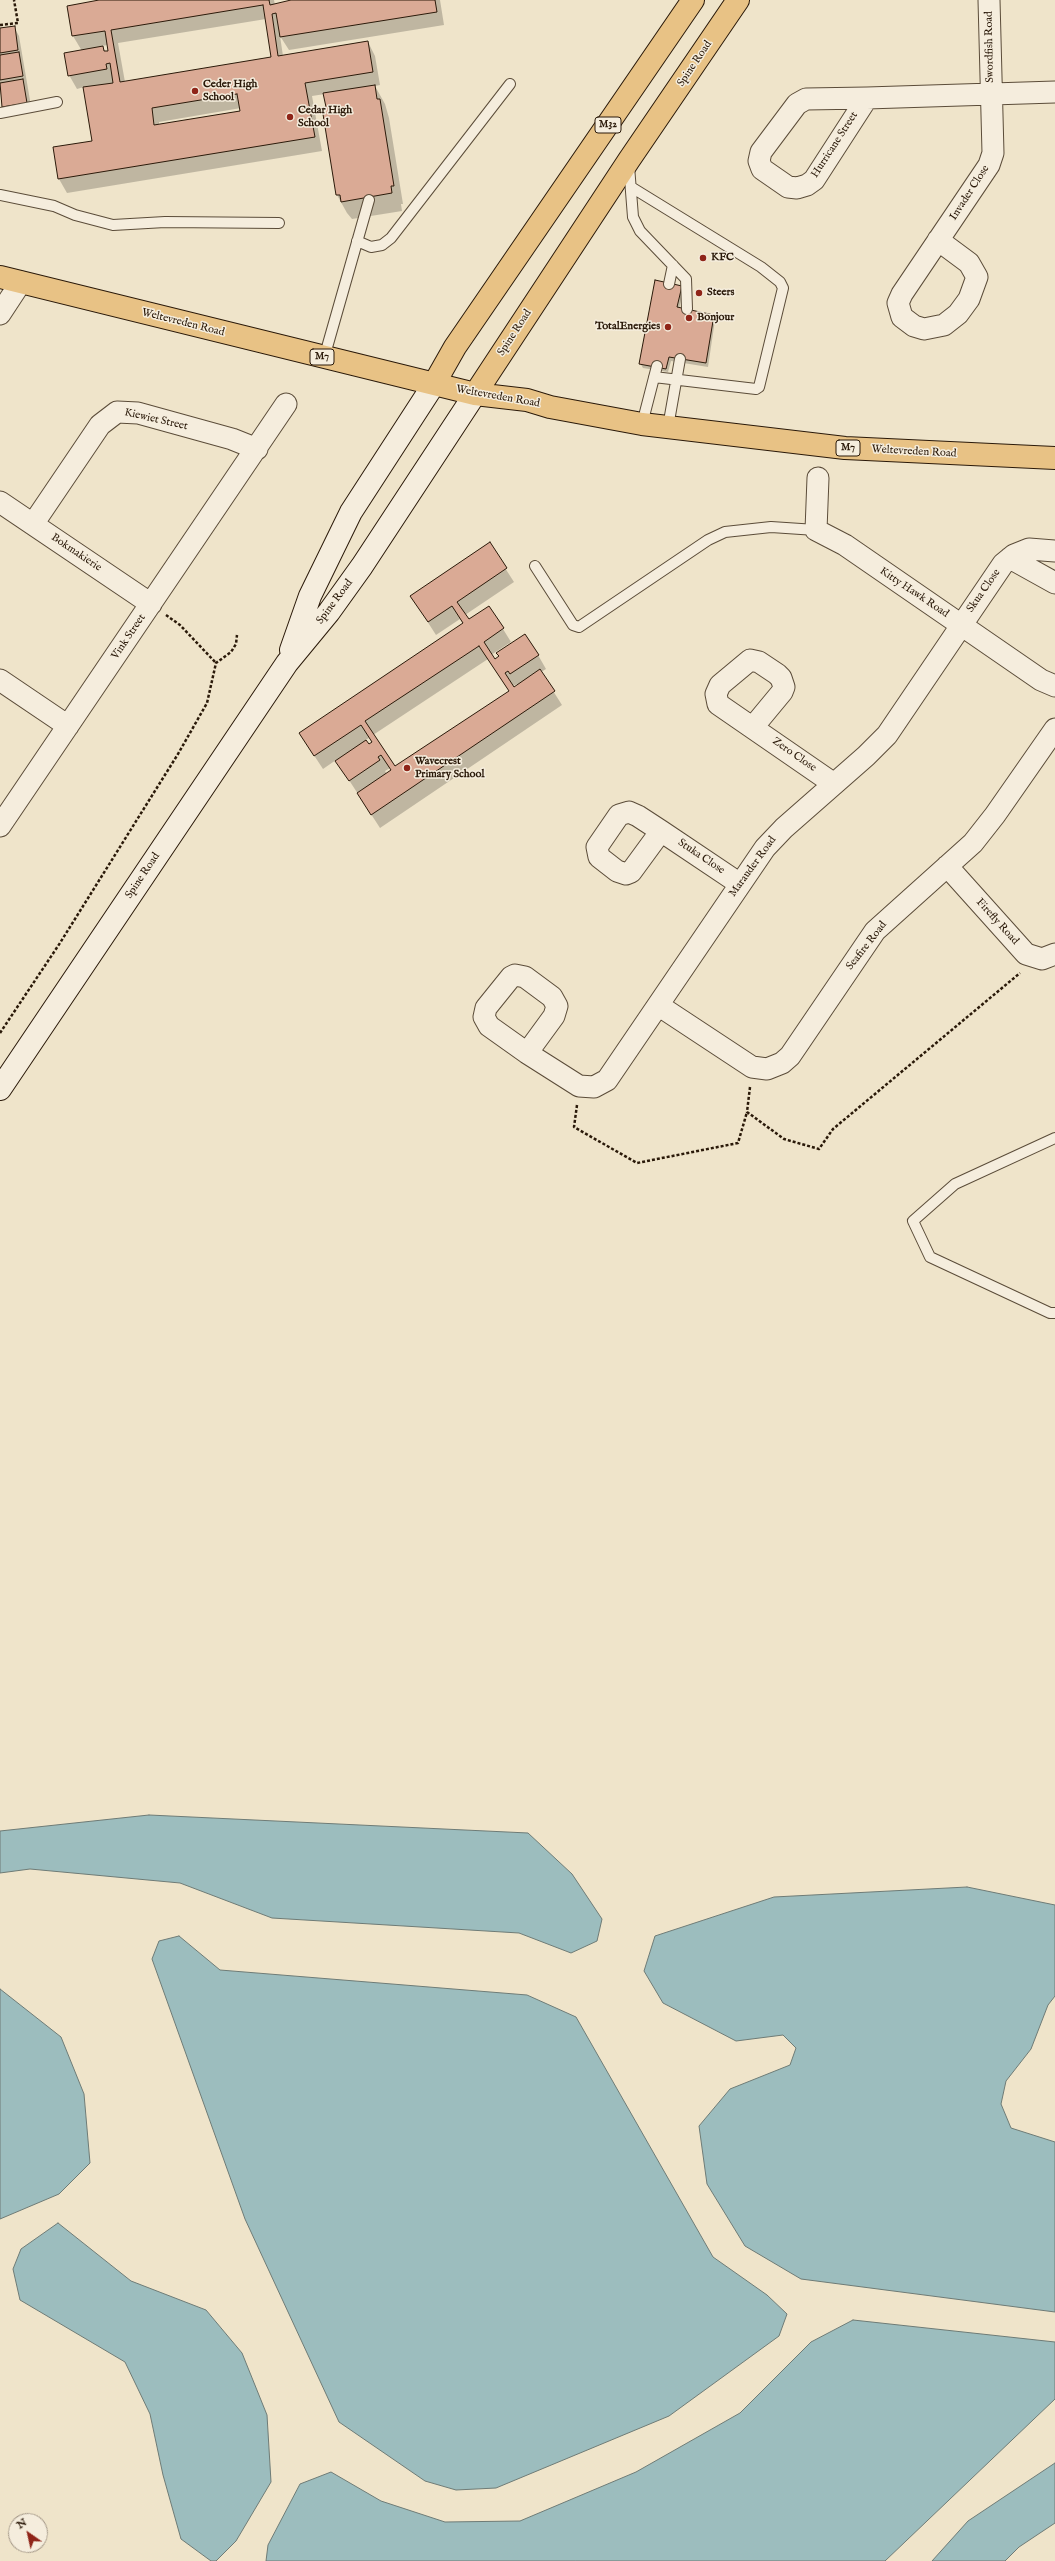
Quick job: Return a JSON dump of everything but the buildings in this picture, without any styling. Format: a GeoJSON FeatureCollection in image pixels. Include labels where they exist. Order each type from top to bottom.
{"type":"FeatureCollection","features":[{"type":"Feature","properties":{"kind":"main road","name":"Spine Road"},"geometry":{"type":"LineString","coordinates":[[287,663],[310,596],[351,512],[434,384],[455,347],[693,0]]}},
{"type":"Feature","properties":{"kind":"main road","name":"Spine Road"},"geometry":{"type":"LineString","coordinates":[[0,1089],[287,663],[329,612],[362,566],[629,160],[738,0]]}},
{"type":"Feature","properties":{"kind":"main road","name":"Weltevreden Road"},"geometry":{"type":"LineString","coordinates":[[0,276],[324,358],[475,394],[527,400],[642,424],[845,448],[1055,458]]}},
{"type":"Feature","properties":{"kind":"street","name":"Swordfish Road"},"geometry":{"type":"LineString","coordinates":[[989,0],[992,94]]}},
{"type":"Feature","properties":{"kind":"street","name":"Hurricane Street"},"geometry":{"type":"LineString","coordinates":[[867,98],[814,180],[807,185],[797,188],[788,187],[762,169],[760,161],[761,152],[797,104],[806,99],[1055,92]]}},
{"type":"Feature","properties":{"kind":"street","name":"Invader Close"},"geometry":{"type":"LineString","coordinates":[[938,240],[991,159],[993,145],[992,94]]}},
{"type":"Feature","properties":{"kind":"street"},"geometry":{"type":"LineString","coordinates":[[0,314],[21,282]]}},
{"type":"Feature","properties":{"kind":"street"},"geometry":{"type":"LineString","coordinates":[[257,449],[286,404]]}},
{"type":"Feature","properties":{"kind":"street","name":"Kiewiet Street"},"geometry":{"type":"LineString","coordinates":[[33,524],[100,425],[116,412],[138,413],[232,439],[257,449]]}},
{"type":"Feature","properties":{"kind":"street","name":"Vink Street"},"geometry":{"type":"LineString","coordinates":[[0,826],[257,449]]}},
{"type":"Feature","properties":{"kind":"street"},"geometry":{"type":"LineString","coordinates":[[816,530],[818,478]]}},
{"type":"Feature","properties":{"kind":"street","name":"Bokmakierie"},"geometry":{"type":"LineString","coordinates":[[0,502],[151,604]]}},
{"type":"Feature","properties":{"kind":"street","name":"Kitty Hawk Road"},"geometry":{"type":"LineString","coordinates":[[816,530],[845,545],[1042,680],[1055,686]]}},
{"type":"Feature","properties":{"kind":"street","name":"Skua Close"},"geometry":{"type":"LineString","coordinates":[[961,625],[1003,564],[1010,558],[1029,550],[1055,550]]}},
{"type":"Feature","properties":{"kind":"street"},"geometry":{"type":"LineString","coordinates":[[1010,558],[1055,583]]}},
{"type":"Feature","properties":{"kind":"street","name":"Marauder Road"},"geometry":{"type":"LineString","coordinates":[[586,1086],[603,1083],[611,1076],[740,884],[773,838],[834,784],[887,734],[961,625]]}},
{"type":"Feature","properties":{"kind":"street"},"geometry":{"type":"LineString","coordinates":[[0,680],[68,726]]}},
{"type":"Feature","properties":{"kind":"street","name":"Zero Close"},"geometry":{"type":"LineString","coordinates":[[753,727],[834,784]]}},
{"type":"Feature","properties":{"kind":"street","name":"Seafire Road"},"geometry":{"type":"LineString","coordinates":[[752,1068],[772,1068],[790,1056],[875,932],[986,829],[1055,729]]}},
{"type":"Feature","properties":{"kind":"street","name":"Stuka Close"},"geometry":{"type":"LineString","coordinates":[[661,831],[740,884]]}},
{"type":"Feature","properties":{"kind":"street","name":"Firefly Road"},"geometry":{"type":"LineString","coordinates":[[947,866],[1022,950],[1046,956]]}},
{"type":"Feature","properties":{"kind":"street"},"geometry":{"type":"LineString","coordinates":[[658,1005],[752,1068]]}},
{"type":"Feature","properties":{"kind":"street"},"geometry":{"type":"LineString","coordinates":[[527,1053],[586,1086]]}},
{"type":"Feature","properties":{"kind":"lane"},"geometry":{"type":"LineString","coordinates":[[357,241],[371,247],[382,245],[391,238],[510,84]]}},
{"type":"Feature","properties":{"kind":"lane"},"geometry":{"type":"LineString","coordinates":[[0,112],[57,102]]}},
{"type":"Feature","properties":{"kind":"lane"},"geometry":{"type":"LineString","coordinates":[[629,160],[633,217],[637,226],[688,282],[687,309]]}},
{"type":"Feature","properties":{"kind":"lane"},"geometry":{"type":"LineString","coordinates":[[632,187],[761,267],[780,282],[784,288],[759,388],[756,389],[654,377]]}},
{"type":"Feature","properties":{"kind":"lane"},"geometry":{"type":"LineString","coordinates":[[0,195],[54,206],[114,225],[165,222],[279,223]]}},
{"type":"Feature","properties":{"kind":"lane"},"geometry":{"type":"LineString","coordinates":[[324,358],[369,200]]}},
{"type":"Feature","properties":{"kind":"lane"},"geometry":{"type":"LineString","coordinates":[[669,284],[673,265]]}},
{"type":"Feature","properties":{"kind":"lane"},"geometry":{"type":"LineString","coordinates":[[668,427],[680,359]]}},
{"type":"Feature","properties":{"kind":"lane"},"geometry":{"type":"LineString","coordinates":[[642,424],[657,366]]}},
{"type":"Feature","properties":{"kind":"lane"},"geometry":{"type":"LineString","coordinates":[[535,566],[573,625],[579,627],[708,540],[725,532],[770,527],[816,530]]}},
{"type":"Feature","properties":{"kind":"lane"},"geometry":{"type":"LineString","coordinates":[[1055,1138],[955,1184],[913,1221],[930,1257],[1050,1313],[1055,1313]]}},
{"type":"Feature","properties":{"kind":"path"},"geometry":{"type":"LineString","coordinates":[[0,25],[18,23],[14,0]]}},
{"type":"Feature","properties":{"kind":"path"},"geometry":{"type":"LineString","coordinates":[[151,604],[180,625],[216,663]]}},
{"type":"Feature","properties":{"kind":"path"},"geometry":{"type":"LineString","coordinates":[[0,1033],[60,943],[192,729],[207,703],[216,663],[231,652],[236,644],[237,635]]}},
{"type":"Feature","properties":{"kind":"path"},"geometry":{"type":"LineString","coordinates":[[747,1112],[784,1139],[819,1149],[833,1129],[1046,956]]}},
{"type":"Feature","properties":{"kind":"path"},"geometry":{"type":"LineString","coordinates":[[586,1086],[574,1127],[637,1163],[738,1143],[747,1112],[752,1068]]}},
{"type":"Feature","properties":{"kind":"water"},"geometry":{"type":"Polygon","coordinates":[[[149,1815],[528,1833],[572,1874],[602,1919],[597,1941],[571,1953],[519,1933],[272,1918],[180,1883],[30,1869],[0,1873],[0,1831],[149,1815]]]}},
{"type":"Feature","properties":{"kind":"water"},"geometry":{"type":"Polygon","coordinates":[[[967,1887],[1055,1905],[1055,1996],[1048,2005],[1031,2049],[1006,2081],[1001,2104],[1011,2128],[1055,2142],[1055,2312],[801,2279],[745,2246],[707,2184],[699,2126],[730,2089],[790,2065],[796,2048],[783,2035],[736,2041],[663,2003],[644,1971],[655,1936],[774,1897],[967,1887]]]}},
{"type":"Feature","properties":{"kind":"water"},"geometry":{"type":"Polygon","coordinates":[[[179,1936],[220,1970],[527,1995],[576,2017],[713,2257],[767,2295],[787,2314],[779,2336],[669,2416],[496,2488],[456,2490],[425,2481],[339,2422],[245,2219],[152,1959],[159,1941],[179,1936]]]}},
{"type":"Feature","properties":{"kind":"water"},"geometry":{"type":"Polygon","coordinates":[[[0,1989],[61,2037],[84,2094],[90,2163],[59,2194],[0,2219],[0,1989]]]}},
{"type":"Feature","properties":{"kind":"water"},"geometry":{"type":"Polygon","coordinates":[[[58,2223],[131,2281],[206,2310],[242,2353],[267,2415],[271,2482],[236,2541],[216,2561],[211,2561],[181,2539],[163,2475],[150,2414],[125,2362],[20,2300],[13,2269],[21,2249],[58,2223]]]}},
{"type":"Feature","properties":{"kind":"water"},"geometry":{"type":"Polygon","coordinates":[[[853,2320],[1055,2342],[1055,2399],[885,2561],[266,2561],[268,2545],[300,2484],[331,2472],[381,2501],[445,2522],[520,2521],[636,2472],[740,2413],[811,2342],[853,2320]]]}},
{"type":"Feature","properties":{"kind":"water"},"geometry":{"type":"Polygon","coordinates":[[[1055,2463],[1055,2523],[1019,2547],[1005,2561],[932,2561],[968,2521],[1055,2463]]]}},
{"type":"Feature","properties":{"kind":"place","name":"Ceder High School"},"geometry":{"type":"Point","coordinates":[195,91]}},
{"type":"Feature","properties":{"kind":"place","name":"Cedar High School"},"geometry":{"type":"Point","coordinates":[290,117]}},
{"type":"Feature","properties":{"kind":"place","name":"KFC"},"geometry":{"type":"Point","coordinates":[703,258]}},
{"type":"Feature","properties":{"kind":"place","name":"Steers"},"geometry":{"type":"Point","coordinates":[699,293]}},
{"type":"Feature","properties":{"kind":"place","name":"Bonjour"},"geometry":{"type":"Point","coordinates":[689,318]}},
{"type":"Feature","properties":{"kind":"place","name":"TotalEnergies"},"geometry":{"type":"Point","coordinates":[668,327]}},
{"type":"Feature","properties":{"kind":"place","name":"Wavecrest Primary School"},"geometry":{"type":"Point","coordinates":[407,768]}}]}
